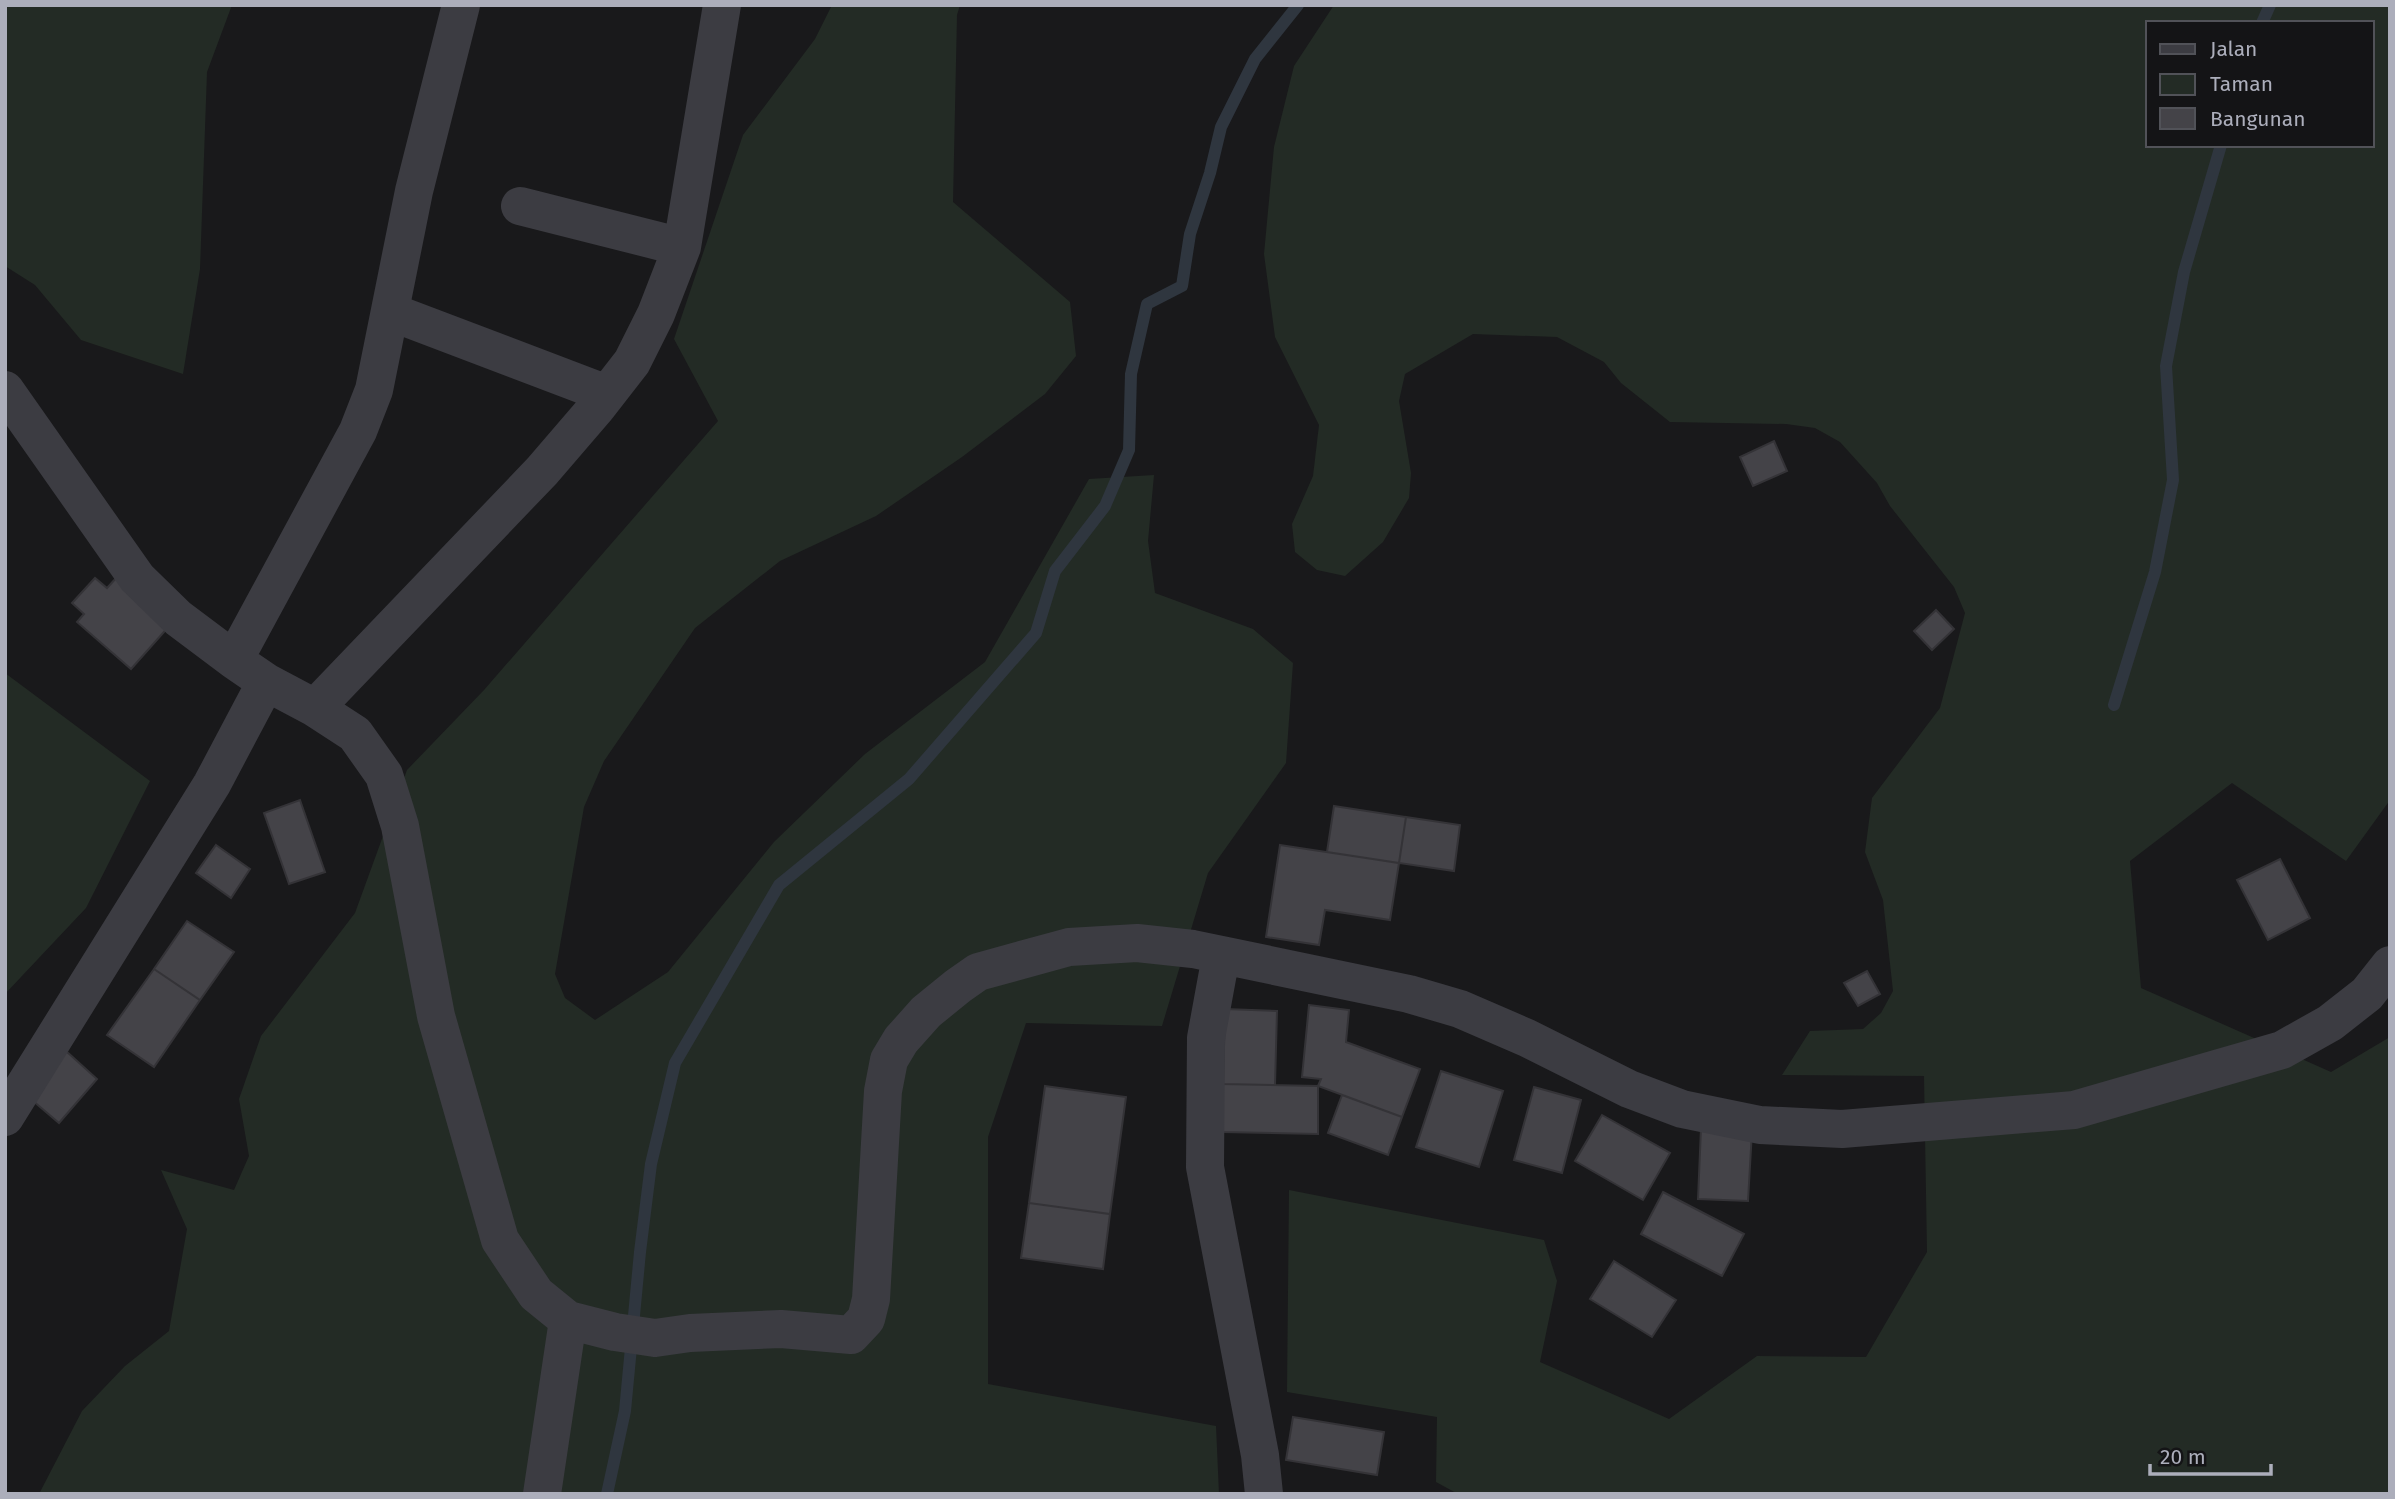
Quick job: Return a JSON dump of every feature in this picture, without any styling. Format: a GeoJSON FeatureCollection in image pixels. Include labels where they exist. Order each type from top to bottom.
{"type":"FeatureCollection","features":[{"type":"Feature","properties":{"kind":"street"},"geometry":{"type":"LineString","coordinates":[[234,660],[358,431],[374,390],[414,191],[461,5]]}},
{"type":"Feature","properties":{"kind":"street"},"geometry":{"type":"LineString","coordinates":[[316,708],[542,471],[632,362],[656,314],[682,247],[722,5]]}},
{"type":"Feature","properties":{"kind":"street"},"geometry":{"type":"LineString","coordinates":[[520,206],[682,247]]}},
{"type":"Feature","properties":{"kind":"street"},"geometry":{"type":"LineString","coordinates":[[391,312],[607,394]]}},
{"type":"Feature","properties":{"kind":"street"},"geometry":{"type":"LineString","coordinates":[[5,390],[137,578],[178,618],[234,660],[355,734],[384,775],[400,826],[436,1016],[500,1240],[536,1294],[568,1320],[615,1332],[656,1338],[690,1333],[781,1329],[851,1335],[866,1319],[871,1299],[883,1091],[890,1060],[901,1040],[926,1012],[978,972],[1069,947],[1137,943],[1193,949],[1409,994],[1460,1009],[1527,1038],[1629,1090],[1682,1109],[1760,1125],[1842,1129],[2074,1110],[2282,1050],[2330,1023],[2367,994],[2390,965]]}},
{"type":"Feature","properties":{"kind":"street"},"geometry":{"type":"LineString","coordinates":[[5,1117],[212,784],[266,682]]}},
{"type":"Feature","properties":{"kind":"street"},"geometry":{"type":"LineString","coordinates":[[1221,956],[1206,1038],[1205,1167],[1260,1455],[1264,1494]]}},
{"type":"Feature","properties":{"kind":"street"},"geometry":{"type":"LineString","coordinates":[[542,1494],[568,1320]]}},
{"type":"Feature","properties":{"kind":"green space"},"geometry":{"type":"Polygon","coordinates":[[[5,5],[232,5],[207,72],[200,269],[183,374],[81,340],[35,285],[5,266],[5,5]]]}},
{"type":"Feature","properties":{"kind":"green space"},"geometry":{"type":"Polygon","coordinates":[[[832,5],[960,5],[957,15],[953,202],[1070,302],[1076,356],[1045,394],[962,457],[876,516],[780,561],[695,628],[604,761],[584,807],[555,974],[565,998],[595,1020],[668,972],[774,842],[865,754],[985,662],[1089,479],[1154,475],[1148,541],[1155,593],[1253,629],[1293,663],[1286,763],[1208,873],[1162,1026],[1026,1023],[988,1137],[988,1384],[1216,1426],[1219,1494],[39,1494],[82,1411],[125,1366],[169,1331],[187,1229],[161,1170],[234,1190],[249,1156],[239,1099],[261,1036],[355,913],[407,770],[484,690],[718,421],[674,339],[743,135],[815,39],[832,5]]]}},
{"type":"Feature","properties":{"kind":"green space"},"geometry":{"type":"Polygon","coordinates":[[[1334,5],[2390,5],[2390,800],[2346,861],[2232,783],[2130,861],[2141,988],[2331,1072],[2390,1037],[2390,1494],[1458,1494],[1436,1482],[1437,1417],[1287,1392],[1289,1190],[1544,1240],[1557,1281],[1540,1362],[1669,1419],[1757,1356],[1866,1357],[1927,1252],[1924,1076],[1782,1075],[1810,1031],[1863,1029],[1881,1013],[1893,991],[1883,900],[1865,852],[1872,798],[1940,708],[1965,613],[1954,587],[1890,506],[1877,483],[1840,442],[1815,428],[1786,424],[1670,422],[1621,383],[1604,362],[1557,337],[1473,334],[1405,374],[1399,401],[1411,473],[1409,498],[1383,542],[1345,576],[1317,570],[1295,552],[1292,524],[1313,476],[1319,425],[1275,337],[1264,254],[1274,147],[1294,66],[1334,5]]]}},
{"type":"Feature","properties":{"kind":"green space"},"geometry":{"type":"Polygon","coordinates":[[[5,673],[150,781],[86,908],[5,994],[5,673]]]}},
{"type":"Feature","properties":{"kind":"building"},"geometry":{"type":"Polygon","coordinates":[[[1774,441],[1787,471],[1753,486],[1740,457],[1774,441]]]}},
{"type":"Feature","properties":{"kind":"building"},"geometry":{"type":"Polygon","coordinates":[[[118,576],[171,624],[131,669],[77,622],[84,614],[72,603],[95,578],[107,588],[118,576]]]}},
{"type":"Feature","properties":{"kind":"building"},"geometry":{"type":"Polygon","coordinates":[[[1936,610],[1954,629],[1932,650],[1914,631],[1936,610]]]}},
{"type":"Feature","properties":{"kind":"building"},"geometry":{"type":"Polygon","coordinates":[[[300,800],[325,872],[289,884],[264,813],[300,800]]]}},
{"type":"Feature","properties":{"kind":"building"},"geometry":{"type":"Polygon","coordinates":[[[1334,806],[1406,817],[1399,863],[1327,852],[1334,806]]]}},
{"type":"Feature","properties":{"kind":"building"},"geometry":{"type":"Polygon","coordinates":[[[1406,817],[1460,825],[1454,871],[1399,863],[1406,817]]]}},
{"type":"Feature","properties":{"kind":"building"},"geometry":{"type":"Polygon","coordinates":[[[216,845],[250,869],[231,898],[196,873],[216,845]]]}},
{"type":"Feature","properties":{"kind":"building"},"geometry":{"type":"Polygon","coordinates":[[[1280,845],[1399,863],[1390,920],[1325,910],[1319,945],[1266,937],[1280,845]]]}},
{"type":"Feature","properties":{"kind":"building"},"geometry":{"type":"Polygon","coordinates":[[[2280,859],[2310,918],[2268,940],[2237,880],[2280,859]]]}},
{"type":"Feature","properties":{"kind":"building"},"geometry":{"type":"Polygon","coordinates":[[[187,921],[234,952],[200,1000],[154,969],[187,921]]]}},
{"type":"Feature","properties":{"kind":"building"},"geometry":{"type":"Polygon","coordinates":[[[154,969],[200,1000],[154,1067],[107,1035],[154,969]]]}},
{"type":"Feature","properties":{"kind":"building"},"geometry":{"type":"Polygon","coordinates":[[[1867,971],[1880,994],[1858,1006],[1844,983],[1867,971]]]}},
{"type":"Feature","properties":{"kind":"building"},"geometry":{"type":"Polygon","coordinates":[[[1309,1005],[1349,1010],[1346,1042],[1420,1069],[1402,1117],[1318,1086],[1321,1079],[1302,1077],[1309,1005]]]}},
{"type":"Feature","properties":{"kind":"building"},"geometry":{"type":"Polygon","coordinates":[[[1225,1009],[1277,1011],[1275,1085],[1223,1084],[1225,1009]]]}},
{"type":"Feature","properties":{"kind":"building"},"geometry":{"type":"Polygon","coordinates":[[[66,1051],[97,1079],[59,1123],[26,1095],[66,1051]]]}},
{"type":"Feature","properties":{"kind":"building"},"geometry":{"type":"Polygon","coordinates":[[[1441,1071],[1503,1091],[1479,1167],[1416,1147],[1441,1071]]]}},
{"type":"Feature","properties":{"kind":"building"},"geometry":{"type":"Polygon","coordinates":[[[1223,1084],[1318,1086],[1318,1134],[1222,1132],[1223,1084]]]}},
{"type":"Feature","properties":{"kind":"building"},"geometry":{"type":"Polygon","coordinates":[[[1045,1086],[1126,1097],[1110,1214],[1029,1203],[1045,1086]]]}},
{"type":"Feature","properties":{"kind":"building"},"geometry":{"type":"Polygon","coordinates":[[[1534,1087],[1581,1100],[1562,1173],[1514,1160],[1534,1087]]]}},
{"type":"Feature","properties":{"kind":"building"},"geometry":{"type":"Polygon","coordinates":[[[1342,1095],[1402,1117],[1388,1155],[1328,1133],[1342,1095]]]}},
{"type":"Feature","properties":{"kind":"building"},"geometry":{"type":"Polygon","coordinates":[[[1602,1115],[1670,1153],[1643,1200],[1575,1161],[1602,1115]]]}},
{"type":"Feature","properties":{"kind":"building"},"geometry":{"type":"Polygon","coordinates":[[[1701,1128],[1752,1131],[1748,1201],[1698,1199],[1701,1128]]]}},
{"type":"Feature","properties":{"kind":"building"},"geometry":{"type":"Polygon","coordinates":[[[1663,1192],[1744,1234],[1722,1276],[1641,1234],[1663,1192]]]}},
{"type":"Feature","properties":{"kind":"building"},"geometry":{"type":"Polygon","coordinates":[[[1029,1203],[1110,1214],[1103,1269],[1021,1258],[1029,1203]]]}},
{"type":"Feature","properties":{"kind":"building"},"geometry":{"type":"Polygon","coordinates":[[[1614,1261],[1676,1300],[1652,1337],[1590,1299],[1614,1261]]]}},
{"type":"Feature","properties":{"kind":"building"},"geometry":{"type":"Polygon","coordinates":[[[1293,1417],[1384,1432],[1377,1475],[1286,1460],[1293,1417]]]}},
{"type":"Feature","properties":{"kind":"waterway"},"geometry":{"type":"LineString","coordinates":[[607,1494],[625,1411],[651,1164],[675,1063],[779,885],[909,779],[1036,633],[1055,571],[1105,506],[1129,450],[1131,374],[1147,304],[1182,286],[1190,234],[1210,173],[1221,127],[1255,59],[1298,5]]}},
{"type":"Feature","properties":{"kind":"waterway"},"geometry":{"type":"LineString","coordinates":[[2263,21],[2270,5]]}},
{"type":"Feature","properties":{"kind":"waterway"},"geometry":{"type":"LineString","coordinates":[[2114,705],[2155,572],[2173,480],[2166,366],[2184,272],[2220,147]]}}]}
